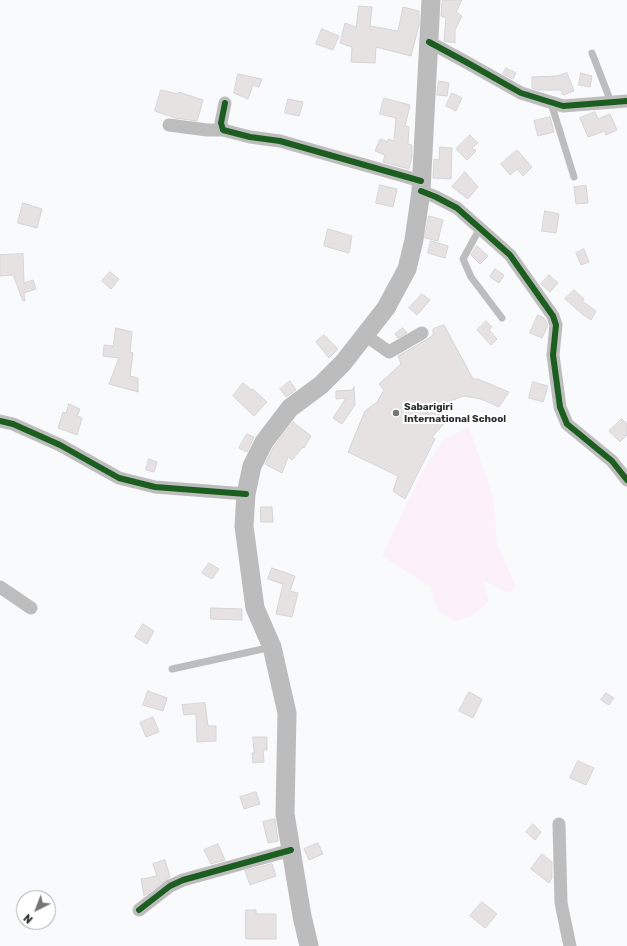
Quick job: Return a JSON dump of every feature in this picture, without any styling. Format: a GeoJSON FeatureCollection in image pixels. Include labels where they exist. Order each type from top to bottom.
{"type":"FeatureCollection","features":[{"type":"Feature","properties":{"kind":"main road"},"geometry":{"type":"LineString","coordinates":[[309,946],[302,916],[285,814],[287,713],[272,647],[255,608],[244,526],[246,494],[252,466],[264,442],[290,408],[321,385],[343,362],[386,308],[407,269],[414,240],[421,186],[431,0]]}},
{"type":"Feature","properties":{"kind":"street"},"geometry":{"type":"LineString","coordinates":[[429,42],[521,94],[551,103],[563,106],[627,101]]}},
{"type":"Feature","properties":{"kind":"street"},"geometry":{"type":"LineString","coordinates":[[223,130],[221,123],[225,102]]}},
{"type":"Feature","properties":{"kind":"street"},"geometry":{"type":"LineString","coordinates":[[169,125],[207,130],[223,130],[250,137],[280,140],[421,186],[436,197],[457,208],[510,255],[553,316],[556,325],[553,355],[560,407],[567,424],[612,461],[627,480]]}},
{"type":"Feature","properties":{"kind":"street"},"geometry":{"type":"LineString","coordinates":[[365,335],[389,352],[422,333]]}},
{"type":"Feature","properties":{"kind":"street"},"geometry":{"type":"LineString","coordinates":[[0,422],[13,424],[60,445],[119,478],[155,487],[246,494]]}},
{"type":"Feature","properties":{"kind":"street"},"geometry":{"type":"LineString","coordinates":[[0,587],[31,608]]}},
{"type":"Feature","properties":{"kind":"street"},"geometry":{"type":"LineString","coordinates":[[559,824],[561,903],[570,946]]}},
{"type":"Feature","properties":{"kind":"street"},"geometry":{"type":"LineString","coordinates":[[140,910],[170,886],[184,880],[291,850]]}},
{"type":"Feature","properties":{"kind":"lane"},"geometry":{"type":"LineString","coordinates":[[592,53],[611,102]]}},
{"type":"Feature","properties":{"kind":"lane"},"geometry":{"type":"LineString","coordinates":[[551,103],[574,177]]}},
{"type":"Feature","properties":{"kind":"lane"},"geometry":{"type":"LineString","coordinates":[[480,228],[463,259],[471,277],[502,318]]}},
{"type":"Feature","properties":{"kind":"lane"},"geometry":{"type":"LineString","coordinates":[[172,669],[272,647]]}},
{"type":"Feature","properties":{"kind":"shaded area"},"geometry":{"type":"Polygon","coordinates":[[[469,427],[493,498],[497,544],[515,584],[513,591],[506,592],[483,580],[489,601],[470,617],[455,621],[440,612],[433,599],[431,587],[382,556],[420,476],[443,440],[469,427]]]}},
{"type":"Feature","properties":{"kind":"building"},"geometry":{"type":"Polygon","coordinates":[[[443,0],[462,0],[456,12],[462,16],[455,30],[455,43],[444,41],[446,18],[441,16],[443,0]]]}},
{"type":"Feature","properties":{"kind":"building"},"geometry":{"type":"Polygon","coordinates":[[[359,6],[372,7],[370,26],[398,31],[403,7],[419,11],[419,25],[411,56],[376,47],[375,63],[351,62],[352,47],[340,43],[345,23],[356,27],[359,6]]]}},
{"type":"Feature","properties":{"kind":"building"},"geometry":{"type":"Polygon","coordinates":[[[322,29],[339,36],[333,50],[316,44],[322,29]]]}},
{"type":"Feature","properties":{"kind":"building"},"geometry":{"type":"Polygon","coordinates":[[[506,68],[516,73],[513,79],[503,74],[506,68]]]}},
{"type":"Feature","properties":{"kind":"building"},"geometry":{"type":"Polygon","coordinates":[[[567,73],[574,91],[563,95],[561,90],[538,90],[532,88],[532,77],[557,76],[567,73]]]}},
{"type":"Feature","properties":{"kind":"building"},"geometry":{"type":"Polygon","coordinates":[[[581,73],[592,76],[590,87],[579,85],[581,73]]]}},
{"type":"Feature","properties":{"kind":"building"},"geometry":{"type":"Polygon","coordinates":[[[238,74],[262,79],[259,87],[253,85],[248,99],[234,93],[238,74]]]}},
{"type":"Feature","properties":{"kind":"building"},"geometry":{"type":"Polygon","coordinates":[[[439,81],[449,83],[447,96],[437,95],[439,81]]]}},
{"type":"Feature","properties":{"kind":"building"},"geometry":{"type":"Polygon","coordinates":[[[161,90],[178,94],[179,92],[203,100],[197,121],[175,118],[155,111],[161,90]]]}},
{"type":"Feature","properties":{"kind":"building"},"geometry":{"type":"Polygon","coordinates":[[[452,93],[462,98],[456,111],[446,106],[452,93]]]}},
{"type":"Feature","properties":{"kind":"building"},"geometry":{"type":"Polygon","coordinates":[[[384,98],[410,105],[405,126],[409,127],[408,144],[412,145],[412,157],[409,169],[383,162],[385,155],[375,151],[380,139],[388,142],[388,139],[394,141],[396,118],[380,114],[384,98]]]}},
{"type":"Feature","properties":{"kind":"building"},"geometry":{"type":"Polygon","coordinates":[[[288,99],[303,102],[299,116],[285,113],[288,99]]]}},
{"type":"Feature","properties":{"kind":"building"},"geometry":{"type":"Polygon","coordinates":[[[595,112],[598,119],[610,114],[617,130],[606,135],[605,131],[588,137],[580,118],[595,112]]]}},
{"type":"Feature","properties":{"kind":"building"},"geometry":{"type":"Polygon","coordinates":[[[550,117],[554,132],[538,136],[534,121],[550,117]]]}},
{"type":"Feature","properties":{"kind":"building"},"geometry":{"type":"Polygon","coordinates":[[[470,135],[478,143],[472,148],[476,151],[467,160],[456,149],[470,135]]]}},
{"type":"Feature","properties":{"kind":"building"},"geometry":{"type":"Polygon","coordinates":[[[440,147],[452,148],[451,179],[433,178],[434,159],[439,160],[440,147]]]}},
{"type":"Feature","properties":{"kind":"building"},"geometry":{"type":"Polygon","coordinates":[[[517,150],[532,167],[523,176],[517,169],[510,175],[501,164],[517,150]]]}},
{"type":"Feature","properties":{"kind":"building"},"geometry":{"type":"Polygon","coordinates":[[[465,172],[478,187],[468,199],[452,187],[465,172]]]}},
{"type":"Feature","properties":{"kind":"building"},"geometry":{"type":"Polygon","coordinates":[[[380,185],[397,189],[393,207],[376,203],[380,185]]]}},
{"type":"Feature","properties":{"kind":"building"},"geometry":{"type":"Polygon","coordinates":[[[586,186],[588,203],[576,204],[574,187],[586,186]]]}},
{"type":"Feature","properties":{"kind":"building"},"geometry":{"type":"Polygon","coordinates":[[[23,203],[42,209],[37,228],[18,223],[23,203]]]}},
{"type":"Feature","properties":{"kind":"building"},"geometry":{"type":"Polygon","coordinates":[[[545,211],[559,214],[556,233],[542,231],[545,211]]]}},
{"type":"Feature","properties":{"kind":"building"},"geometry":{"type":"Polygon","coordinates":[[[429,216],[443,220],[438,241],[425,238],[429,216]]]}},
{"type":"Feature","properties":{"kind":"building"},"geometry":{"type":"Polygon","coordinates":[[[328,229],[352,236],[349,253],[324,246],[328,229]]]}},
{"type":"Feature","properties":{"kind":"building"},"geometry":{"type":"Polygon","coordinates":[[[431,241],[448,246],[445,258],[428,253],[431,241]]]}},
{"type":"Feature","properties":{"kind":"building"},"geometry":{"type":"Polygon","coordinates":[[[477,246],[488,256],[480,264],[471,255],[477,246]]]}},
{"type":"Feature","properties":{"kind":"building"},"geometry":{"type":"Polygon","coordinates":[[[584,249],[589,262],[581,265],[576,253],[584,249]]]}},
{"type":"Feature","properties":{"kind":"building"},"geometry":{"type":"Polygon","coordinates":[[[23,254],[24,283],[33,280],[36,289],[24,293],[25,301],[23,301],[13,275],[0,276],[0,255],[23,254]]]}},
{"type":"Feature","properties":{"kind":"building"},"geometry":{"type":"Polygon","coordinates":[[[495,269],[504,275],[499,283],[490,277],[495,269]]]}},
{"type":"Feature","properties":{"kind":"building"},"geometry":{"type":"Polygon","coordinates":[[[110,272],[119,279],[111,289],[102,281],[110,272]]]}},
{"type":"Feature","properties":{"kind":"building"},"geometry":{"type":"Polygon","coordinates":[[[549,275],[558,283],[550,292],[541,284],[549,275]]]}},
{"type":"Feature","properties":{"kind":"building"},"geometry":{"type":"Polygon","coordinates":[[[574,290],[584,299],[582,301],[596,311],[591,320],[565,299],[574,290]]]}},
{"type":"Feature","properties":{"kind":"building"},"geometry":{"type":"Polygon","coordinates":[[[422,294],[430,300],[417,315],[409,308],[422,294]]]}},
{"type":"Feature","properties":{"kind":"building"},"geometry":{"type":"Polygon","coordinates":[[[538,315],[544,318],[548,325],[542,338],[530,333],[538,315]]]}},
{"type":"Feature","properties":{"kind":"building"},"geometry":{"type":"Polygon","coordinates":[[[486,321],[492,327],[489,330],[497,339],[491,345],[477,330],[486,321]]]}},
{"type":"Feature","properties":{"kind":"building","name":"Sabarigiri International School"},"geometry":{"type":"Polygon","coordinates":[[[444,325],[473,379],[478,379],[509,392],[499,407],[481,399],[464,396],[430,406],[447,420],[432,437],[435,439],[405,499],[393,491],[398,476],[348,452],[365,411],[377,402],[384,390],[379,384],[401,364],[398,356],[433,335],[433,329],[444,325]]]}},
{"type":"Feature","properties":{"kind":"building"},"geometry":{"type":"Polygon","coordinates":[[[116,328],[132,332],[130,352],[133,353],[130,376],[138,378],[138,392],[109,384],[119,358],[103,356],[104,345],[113,346],[116,328]]]}},
{"type":"Feature","properties":{"kind":"building"},"geometry":{"type":"Polygon","coordinates":[[[403,328],[407,333],[398,338],[395,334],[403,328]]]}},
{"type":"Feature","properties":{"kind":"building"},"geometry":{"type":"Polygon","coordinates":[[[324,335],[338,349],[329,358],[316,342],[324,335]]]}},
{"type":"Feature","properties":{"kind":"building"},"geometry":{"type":"Polygon","coordinates":[[[290,381],[296,390],[286,397],[280,389],[290,381]]]}},
{"type":"Feature","properties":{"kind":"building"},"geometry":{"type":"Polygon","coordinates":[[[533,382],[548,386],[543,402],[529,398],[533,382]]]}},
{"type":"Feature","properties":{"kind":"building"},"geometry":{"type":"Polygon","coordinates":[[[243,383],[252,390],[253,389],[267,402],[254,416],[233,396],[243,383]]]}},
{"type":"Feature","properties":{"kind":"building"},"geometry":{"type":"Polygon","coordinates":[[[354,387],[355,405],[342,424],[333,418],[346,398],[336,399],[336,391],[352,390],[354,387]]]}},
{"type":"Feature","properties":{"kind":"building"},"geometry":{"type":"Polygon","coordinates":[[[69,404],[80,409],[77,416],[82,418],[77,435],[58,428],[63,412],[66,413],[69,404]]]}},
{"type":"Feature","properties":{"kind":"building"},"geometry":{"type":"Polygon","coordinates":[[[622,419],[627,424],[627,435],[620,442],[609,431],[622,419]]]}},
{"type":"Feature","properties":{"kind":"building"},"geometry":{"type":"Polygon","coordinates":[[[293,422],[311,436],[304,448],[303,447],[292,460],[288,457],[282,473],[265,464],[273,448],[293,422]]]}},
{"type":"Feature","properties":{"kind":"building"},"geometry":{"type":"Polygon","coordinates":[[[247,434],[254,437],[247,452],[239,448],[247,434]]]}},
{"type":"Feature","properties":{"kind":"building"},"geometry":{"type":"Polygon","coordinates":[[[149,459],[157,462],[154,472],[146,470],[149,459]]]}},
{"type":"Feature","properties":{"kind":"building"},"geometry":{"type":"Polygon","coordinates":[[[261,507],[272,507],[273,522],[261,522],[261,507]]]}},
{"type":"Feature","properties":{"kind":"building"},"geometry":{"type":"Polygon","coordinates":[[[209,563],[219,569],[212,579],[202,573],[209,563]]]}},
{"type":"Feature","properties":{"kind":"building"},"geometry":{"type":"Polygon","coordinates":[[[272,568],[295,576],[290,591],[298,593],[292,617],[276,614],[283,584],[268,579],[272,568]]]}},
{"type":"Feature","properties":{"kind":"building"},"geometry":{"type":"Polygon","coordinates":[[[211,608],[242,609],[242,620],[211,619],[211,608]]]}},
{"type":"Feature","properties":{"kind":"building"},"geometry":{"type":"Polygon","coordinates":[[[143,624],[154,631],[147,644],[135,637],[143,624]]]}},
{"type":"Feature","properties":{"kind":"building"},"geometry":{"type":"Polygon","coordinates":[[[148,691],[167,698],[163,711],[143,705],[148,691]]]}},
{"type":"Feature","properties":{"kind":"building"},"geometry":{"type":"Polygon","coordinates":[[[469,692],[482,699],[473,718],[459,711],[469,692]]]}},
{"type":"Feature","properties":{"kind":"building"},"geometry":{"type":"Polygon","coordinates":[[[606,693],[614,698],[609,705],[601,700],[606,693]]]}},
{"type":"Feature","properties":{"kind":"building"},"geometry":{"type":"Polygon","coordinates":[[[205,703],[208,726],[216,726],[216,741],[197,742],[196,714],[184,715],[182,705],[205,703]]]}},
{"type":"Feature","properties":{"kind":"building"},"geometry":{"type":"Polygon","coordinates":[[[153,717],[159,732],[146,737],[140,723],[153,717]]]}},
{"type":"Feature","properties":{"kind":"building"},"geometry":{"type":"Polygon","coordinates":[[[253,737],[267,737],[267,750],[263,750],[264,762],[253,763],[253,737]]]}},
{"type":"Feature","properties":{"kind":"building"},"geometry":{"type":"Polygon","coordinates":[[[578,761],[594,768],[586,785],[570,778],[578,761]]]}},
{"type":"Feature","properties":{"kind":"building"},"geometry":{"type":"Polygon","coordinates":[[[256,792],[260,804],[244,809],[240,797],[256,792]]]}},
{"type":"Feature","properties":{"kind":"building"},"geometry":{"type":"Polygon","coordinates":[[[275,819],[278,841],[268,843],[263,822],[275,819]]]}},
{"type":"Feature","properties":{"kind":"building"},"geometry":{"type":"Polygon","coordinates":[[[533,824],[541,832],[535,840],[526,832],[533,824]]]}},
{"type":"Feature","properties":{"kind":"building"},"geometry":{"type":"Polygon","coordinates":[[[318,843],[323,854],[309,860],[304,849],[318,843]]]}},
{"type":"Feature","properties":{"kind":"building"},"geometry":{"type":"Polygon","coordinates":[[[218,844],[225,860],[211,864],[204,850],[218,844]]]}},
{"type":"Feature","properties":{"kind":"building"},"geometry":{"type":"Polygon","coordinates":[[[542,854],[552,862],[552,878],[549,883],[531,869],[542,854]]]}},
{"type":"Feature","properties":{"kind":"building"},"geometry":{"type":"Polygon","coordinates":[[[165,860],[170,877],[144,896],[141,879],[157,876],[153,864],[165,860]]]}},
{"type":"Feature","properties":{"kind":"building"},"geometry":{"type":"Polygon","coordinates":[[[272,864],[276,876],[250,885],[245,871],[272,864]]]}},
{"type":"Feature","properties":{"kind":"building"},"geometry":{"type":"Polygon","coordinates":[[[482,902],[497,914],[485,928],[470,916],[482,902]]]}},
{"type":"Feature","properties":{"kind":"building"},"geometry":{"type":"Polygon","coordinates":[[[246,910],[256,910],[256,914],[276,914],[276,939],[246,939],[246,910]]]}},
{"type":"Feature","properties":{"kind":"cycle path"},"geometry":{"type":"LineString","coordinates":[[429,42],[521,93],[563,106],[627,101]]}},
{"type":"Feature","properties":{"kind":"cycle path"},"geometry":{"type":"LineString","coordinates":[[225,103],[221,123],[223,130],[250,137],[280,141],[421,181]]}},
{"type":"Feature","properties":{"kind":"cycle path"},"geometry":{"type":"LineString","coordinates":[[421,191],[457,208],[510,255],[553,316],[556,325],[553,355],[560,407],[567,424],[612,461],[627,480]]}},
{"type":"Feature","properties":{"kind":"cycle path"},"geometry":{"type":"LineString","coordinates":[[0,421],[13,424],[60,445],[119,478],[155,487],[246,494]]}},
{"type":"Feature","properties":{"kind":"cycle path"},"geometry":{"type":"LineString","coordinates":[[139,910],[170,886],[183,880],[291,850]]}},
{"type":"Feature","properties":{"kind":"place","name":"Sabarigiri International School"},"geometry":{"type":"Point","coordinates":[396,413]}}]}
